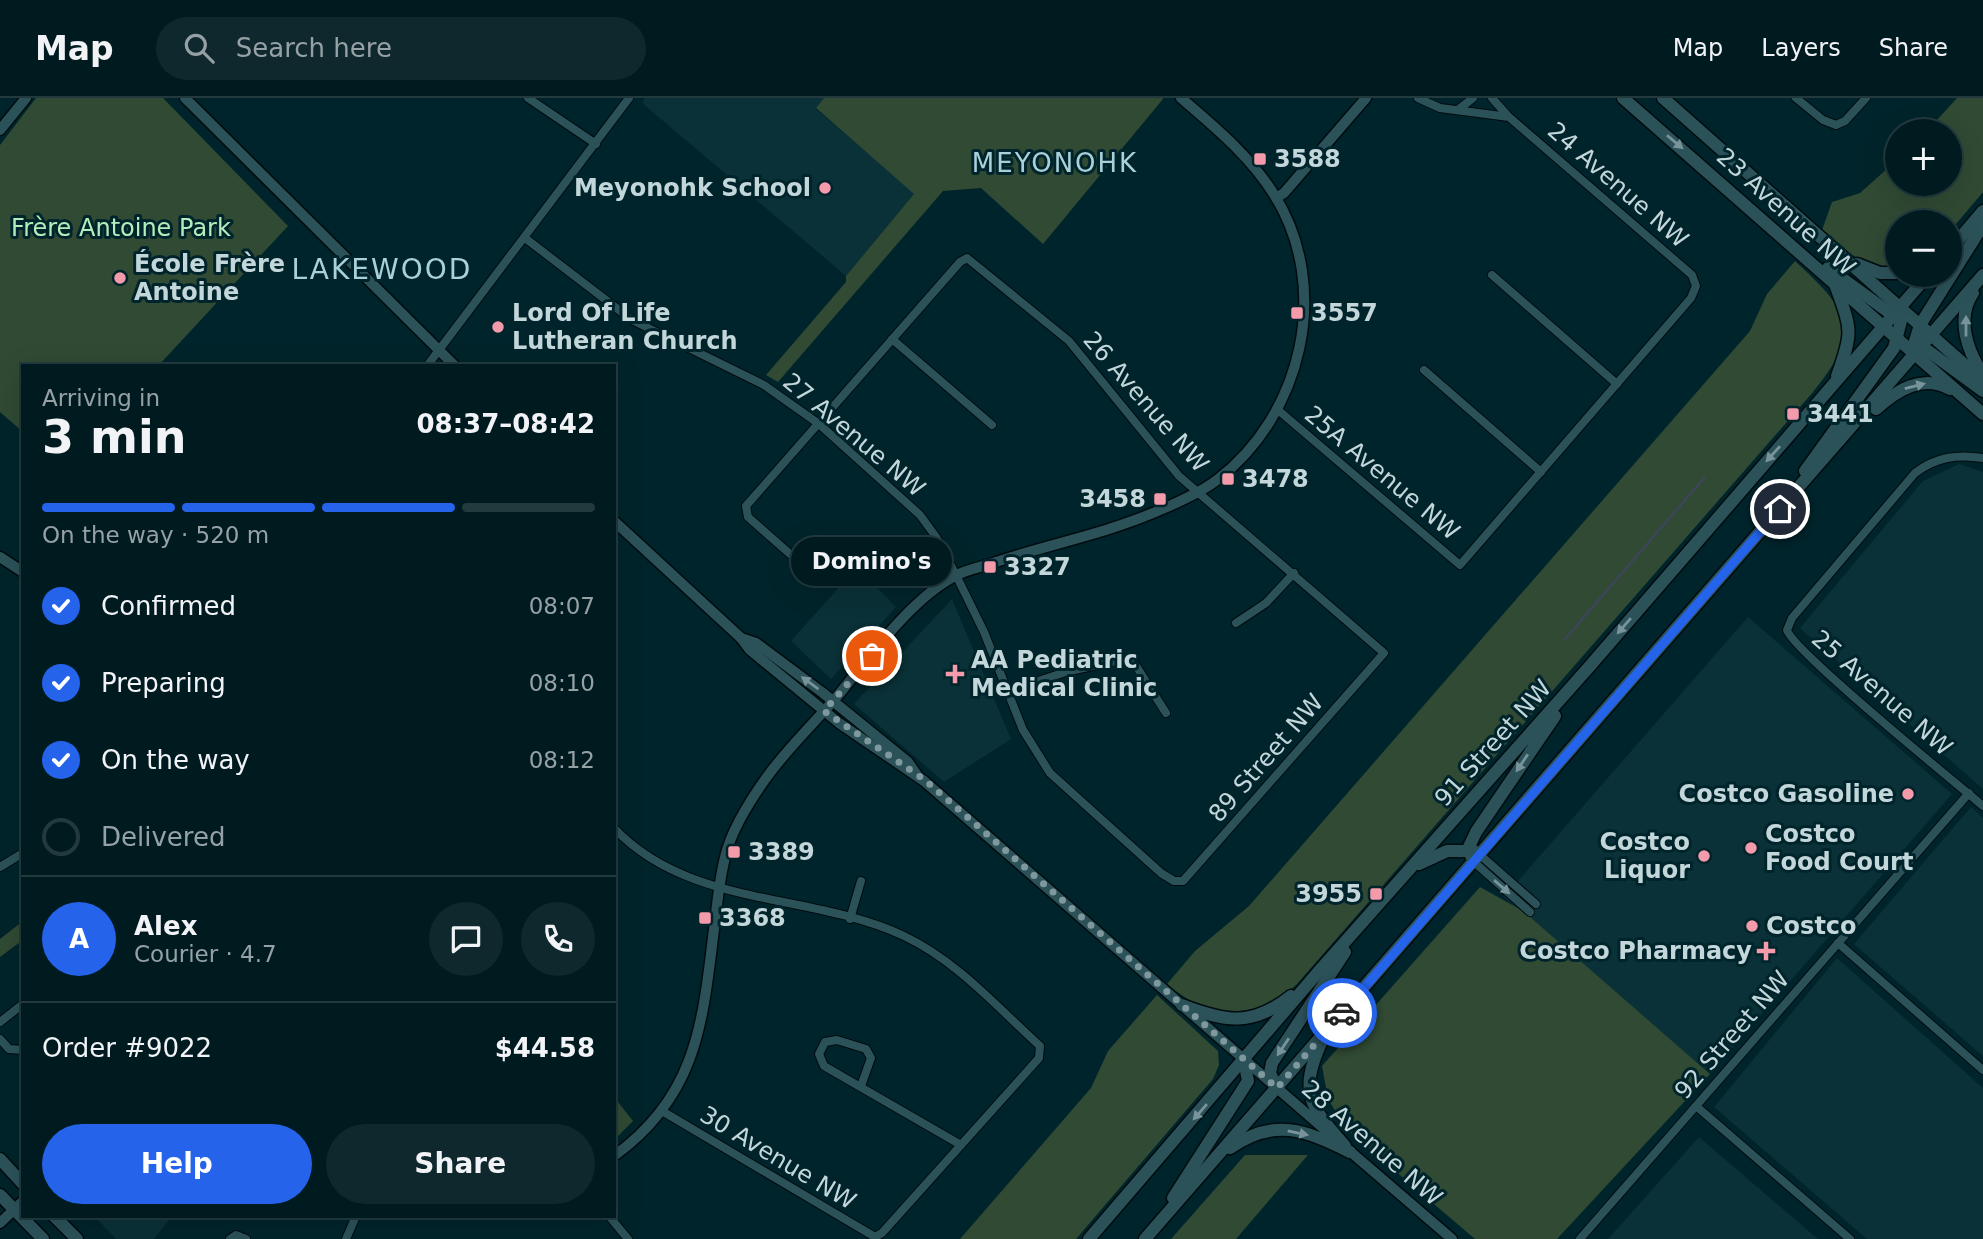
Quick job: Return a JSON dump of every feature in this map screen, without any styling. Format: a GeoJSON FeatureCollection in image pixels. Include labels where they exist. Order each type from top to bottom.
{"type":"FeatureCollection","features":[{"type":"Feature","properties":{"kind":"main road","name":"23 Avenue NW"},"geometry":{"type":"LineString","coordinates":[[1623,98],[1884,326]]}},
{"type":"Feature","properties":{"kind":"main road","name":"23 Avenue NW"},"geometry":{"type":"LineString","coordinates":[[1663,98],[1847,260],[1898,323],[1918,339],[1965,397],[1983,414]]}},
{"type":"Feature","properties":{"kind":"main road"},"geometry":{"type":"LineString","coordinates":[[1962,235],[1983,211]]}},
{"type":"Feature","properties":{"kind":"main road"},"geometry":{"type":"LineString","coordinates":[[1755,213],[1983,391]]}},
{"type":"Feature","properties":{"kind":"main road"},"geometry":{"type":"LineString","coordinates":[[1145,1239],[1474,856],[1841,439],[1918,339],[1983,225]]}},
{"type":"Feature","properties":{"kind":"main road"},"geometry":{"type":"LineString","coordinates":[[1847,260],[1885,273]]}},
{"type":"Feature","properties":{"kind":"main road"},"geometry":{"type":"LineString","coordinates":[[1931,335],[1983,277]]}},
{"type":"Feature","properties":{"kind":"main road"},"geometry":{"type":"LineString","coordinates":[[1983,277],[1969,299],[1964,324],[1975,362],[1983,374]]}},
{"type":"Feature","properties":{"kind":"main road"},"geometry":{"type":"LineString","coordinates":[[1834,385],[1850,334],[1849,317],[1835,284]]}},
{"type":"Feature","properties":{"kind":"main road"},"geometry":{"type":"LineString","coordinates":[[1780,509],[1821,446],[1890,354],[1898,323],[1920,287]]}},
{"type":"Feature","properties":{"kind":"main road"},"geometry":{"type":"LineString","coordinates":[[1884,326],[1898,323]]}},
{"type":"Feature","properties":{"kind":"main road","name":"91 Street NW"},"geometry":{"type":"LineString","coordinates":[[1090,1239],[1320,970],[1589,667],[1884,326]]}},
{"type":"Feature","properties":{"kind":"main road","name":"23 Avenue NW"},"geometry":{"type":"LineString","coordinates":[[1918,339],[1931,335],[1983,381]]}},
{"type":"Feature","properties":{"kind":"main road"},"geometry":{"type":"LineString","coordinates":[[1841,439],[1900,389],[1928,383],[1943,386],[1965,397]]}},
{"type":"Feature","properties":{"kind":"main road"},"geometry":{"type":"LineString","coordinates":[[1474,856],[1476,832],[1589,667]]}},
{"type":"Feature","properties":{"kind":"main road"},"geometry":{"type":"LineString","coordinates":[[1386,895],[1430,857],[1474,856]]}},
{"type":"Feature","properties":{"kind":"main road"},"geometry":{"type":"LineString","coordinates":[[1277,1088],[1270,1073],[1272,1063],[1359,928]]}},
{"type":"Feature","properties":{"kind":"main road"},"geometry":{"type":"LineString","coordinates":[[1182,1005],[1217,1018],[1244,1020],[1282,1003],[1320,970]]}},
{"type":"Feature","properties":{"kind":"main road"},"geometry":{"type":"LineString","coordinates":[[1327,1030],[1309,1072],[1308,1094],[1317,1113],[1350,1152]]}},
{"type":"Feature","properties":{"kind":"main road"},"geometry":{"type":"LineString","coordinates":[[1164,1217],[1174,1195],[1248,1081],[1244,1060]]}},
{"type":"Feature","properties":{"kind":"main road"},"geometry":{"type":"LineString","coordinates":[[1214,1160],[1245,1139],[1270,1129],[1322,1139],[1350,1152]]}},
{"type":"Feature","properties":{"kind":"main road"},"geometry":{"type":"LineString","coordinates":[[0,1160],[21,1182]]}},
{"type":"Feature","properties":{"kind":"main road"},"geometry":{"type":"LineString","coordinates":[[0,1195],[18,1205]]}},
{"type":"Feature","properties":{"kind":"main road"},"geometry":{"type":"LineString","coordinates":[[28,1218],[43,1239]]}},
{"type":"Feature","properties":{"kind":"main road"},"geometry":{"type":"LineString","coordinates":[[56,1218],[76,1239]]}},
{"type":"Feature","properties":{"kind":"street"},"geometry":{"type":"LineString","coordinates":[[0,130],[26,98]]}},
{"type":"Feature","properties":{"kind":"street"},"geometry":{"type":"LineString","coordinates":[[185,98],[453,364]]}},
{"type":"Feature","properties":{"kind":"street"},"geometry":{"type":"LineString","coordinates":[[528,98],[596,144]]}},
{"type":"Feature","properties":{"kind":"street"},"geometry":{"type":"LineString","coordinates":[[430,364],[629,98]]}},
{"type":"Feature","properties":{"kind":"street"},"geometry":{"type":"LineString","coordinates":[[616,1155],[635,1141],[662,1111],[684,1076],[702,1025],[719,887],[727,849],[749,806],[766,779],[897,626],[956,575],[1112,527],[1161,510],[1198,492],[1216,481],[1240,460],[1278,410],[1294,371],[1303,335],[1305,301],[1293,236],[1276,198],[1246,156],[1181,98]]}},
{"type":"Feature","properties":{"kind":"street"},"geometry":{"type":"LineString","coordinates":[[1276,198],[1284,193],[1366,98]]}},
{"type":"Feature","properties":{"kind":"street"},"geometry":{"type":"LineString","coordinates":[[1418,98],[1440,107],[1509,117]]}},
{"type":"Feature","properties":{"kind":"street"},"geometry":{"type":"LineString","coordinates":[[1458,110],[1473,98]]}},
{"type":"Feature","properties":{"kind":"street","name":"24 Avenue NW"},"geometry":{"type":"LineString","coordinates":[[1492,98],[1509,117],[1692,275],[1696,286],[1691,298],[1617,384]]}},
{"type":"Feature","properties":{"kind":"street"},"geometry":{"type":"LineString","coordinates":[[1796,98],[1825,122],[1836,125],[1845,121],[1866,98]]}},
{"type":"Feature","properties":{"kind":"street","name":"27 Avenue NW"},"geometry":{"type":"LineString","coordinates":[[525,238],[632,320],[764,385],[819,424],[920,515],[936,537],[956,575],[984,632],[1023,730],[1049,773],[1161,873],[1174,881]]}},
{"type":"Feature","properties":{"kind":"street","name":"26 Avenue NW"},"geometry":{"type":"LineString","coordinates":[[892,339],[960,262],[967,258],[1069,341],[1179,476],[1384,653]]}},
{"type":"Feature","properties":{"kind":"street"},"geometry":{"type":"LineString","coordinates":[[1424,370],[1541,472],[1617,384],[1492,275]]}},
{"type":"Feature","properties":{"kind":"street"},"geometry":{"type":"LineString","coordinates":[[790,554],[748,517],[746,506],[892,339],[992,425]]}},
{"type":"Feature","properties":{"kind":"street","name":"25A Avenue NW"},"geometry":{"type":"LineString","coordinates":[[1278,410],[1461,565],[1541,472]]}},
{"type":"Feature","properties":{"kind":"street","name":"25 Avenue NW"},"geometry":{"type":"LineString","coordinates":[[1983,458],[1948,456],[1930,462],[1915,473],[1792,618],[1788,634],[1828,673],[1983,806]]}},
{"type":"Feature","properties":{"kind":"street","name":"28 Avenue NW"},"geometry":{"type":"LineString","coordinates":[[616,523],[741,638],[750,650],[824,711],[903,768],[917,775],[1452,1239]]}},
{"type":"Feature","properties":{"kind":"street"},"geometry":{"type":"LineString","coordinates":[[0,557],[21,571]]}},
{"type":"Feature","properties":{"kind":"street"},"geometry":{"type":"LineString","coordinates":[[1236,624],[1266,603],[1294,573]]}},
{"type":"Feature","properties":{"kind":"street","name":"28 Avenue NW"},"geometry":{"type":"LineString","coordinates":[[741,638],[756,643],[833,701],[908,761],[917,775]]}},
{"type":"Feature","properties":{"kind":"street","name":"89 Street NW"},"geometry":{"type":"LineString","coordinates":[[1174,881],[1183,881],[1384,653]]}},
{"type":"Feature","properties":{"kind":"street"},"geometry":{"type":"LineString","coordinates":[[1007,691],[1069,671],[1131,658],[1166,713]]}},
{"type":"Feature","properties":{"kind":"street","name":"92 Street NW"},"geometry":{"type":"LineString","coordinates":[[1580,1239],[1969,793]]}},
{"type":"Feature","properties":{"kind":"street"},"geometry":{"type":"LineString","coordinates":[[616,830],[637,850],[663,866],[719,887],[850,919],[902,935],[944,958],[1040,1046],[1039,1058],[961,1144],[822,1064],[819,1054],[825,1042],[837,1040],[866,1049],[871,1058],[861,1086]]}},
{"type":"Feature","properties":{"kind":"street"},"geometry":{"type":"LineString","coordinates":[[0,867],[21,854]]}},
{"type":"Feature","properties":{"kind":"street"},"geometry":{"type":"LineString","coordinates":[[1474,856],[1536,904]]}},
{"type":"Feature","properties":{"kind":"street"},"geometry":{"type":"LineString","coordinates":[[1474,856],[1530,912]]}},
{"type":"Feature","properties":{"kind":"street"},"geometry":{"type":"LineString","coordinates":[[850,919],[861,881]]}},
{"type":"Feature","properties":{"kind":"street"},"geometry":{"type":"LineString","coordinates":[[1838,943],[1983,1070]]}},
{"type":"Feature","properties":{"kind":"street"},"geometry":{"type":"LineString","coordinates":[[0,1022],[21,1006]]}},
{"type":"Feature","properties":{"kind":"street"},"geometry":{"type":"LineString","coordinates":[[0,1039],[9,1049],[21,1051]]}},
{"type":"Feature","properties":{"kind":"street"},"geometry":{"type":"LineString","coordinates":[[1696,1106],[1850,1239]]}},
{"type":"Feature","properties":{"kind":"street","name":"30 Avenue NW"},"geometry":{"type":"LineString","coordinates":[[662,1111],[874,1237],[882,1233],[961,1144]]}},
{"type":"Feature","properties":{"kind":"street"},"geometry":{"type":"LineString","coordinates":[[0,1223],[18,1205]]}},
{"type":"Feature","properties":{"kind":"street"},"geometry":{"type":"LineString","coordinates":[[346,1239],[355,1218]]}},
{"type":"Feature","properties":{"kind":"street"},"geometry":{"type":"LineString","coordinates":[[610,1218],[628,1239]]}},
{"type":"Feature","properties":{"kind":"street"},"geometry":{"type":"LineString","coordinates":[[230,1239],[236,1235],[246,1239]]}},
{"type":"Feature","properties":{"kind":"shaded area","name":"Meyonohk School"},"geometry":{"type":"Polygon","coordinates":[[[645,98],[824,98],[816,109],[915,194],[846,276],[642,103],[645,98]]]}},
{"type":"Feature","properties":{"kind":"shaded area"},"geometry":{"type":"Polygon","coordinates":[[[1959,464],[1983,472],[1983,789],[1800,628],[1923,481],[1959,464]]]}},
{"type":"Feature","properties":{"kind":"shaded area"},"geometry":{"type":"Polygon","coordinates":[[[857,567],[896,607],[831,679],[791,641],[857,567]]]}},
{"type":"Feature","properties":{"kind":"shaded area"},"geometry":{"type":"Polygon","coordinates":[[[952,599],[1011,739],[944,782],[854,704],[952,599]]]}},
{"type":"Feature","properties":{"kind":"shaded area"},"geometry":{"type":"Polygon","coordinates":[[[1748,617],[1952,794],[1710,1074],[1504,897],[1748,617]]]}},
{"type":"Feature","properties":{"kind":"shaded area"},"geometry":{"type":"Polygon","coordinates":[[[1971,807],[1983,818],[1983,1056],[1854,944],[1971,807]]]}},
{"type":"Feature","properties":{"kind":"shaded area"},"geometry":{"type":"Polygon","coordinates":[[[1837,958],[1983,1088],[1983,1239],[1867,1239],[1714,1107],[1837,958]]]}},
{"type":"Feature","properties":{"kind":"shaded area"},"geometry":{"type":"Polygon","coordinates":[[[1699,1137],[1818,1239],[1608,1239],[1699,1137]]]}},
{"type":"Feature","properties":{"kind":"shaded area"},"geometry":{"type":"Polygon","coordinates":[[[96,1218],[170,1218],[154,1239],[116,1239],[96,1218]]]}},
{"type":"Feature","properties":{"kind":"green space","name":"Frère Antoine Park"},"geometry":{"type":"Polygon","coordinates":[[[36,98],[163,98],[288,226],[160,364],[21,364],[21,430],[0,412],[0,145],[36,98]]]}},
{"type":"Feature","properties":{"kind":"green space"},"geometry":{"type":"Polygon","coordinates":[[[824,98],[1163,99],[1043,244],[981,188],[943,191],[778,382],[766,375],[846,282],[846,276],[914,194],[816,108],[824,98]]]}},
{"type":"Feature","properties":{"kind":"green space"},"geometry":{"type":"Polygon","coordinates":[[[1957,98],[1983,98],[1983,192],[1962,217],[1962,210],[1885,210],[1885,267],[1865,262],[1822,230],[1832,202],[1860,193],[1885,171],[1885,196],[1962,196],[1962,119],[1938,119],[1957,98]]]}},
{"type":"Feature","properties":{"kind":"green space"},"geometry":{"type":"Polygon","coordinates":[[[1795,261],[1827,293],[1843,322],[1844,336],[1839,352],[1813,392],[1297,984],[1265,1006],[1232,1013],[1200,1005],[1167,984],[1195,951],[1249,906],[1750,331],[1767,294],[1795,261]]]}},
{"type":"Feature","properties":{"kind":"green space"},"geometry":{"type":"Polygon","coordinates":[[[1480,887],[1523,911],[1710,1074],[1557,1239],[1475,1239],[1346,1129],[1328,1099],[1322,1066],[1480,887]]]}},
{"type":"Feature","properties":{"kind":"green space"},"geometry":{"type":"Polygon","coordinates":[[[21,923],[21,941],[0,957],[0,939],[21,923]]]}},
{"type":"Feature","properties":{"kind":"green space"},"geometry":{"type":"Polygon","coordinates":[[[1157,995],[1218,1051],[1219,1065],[1213,1079],[1076,1239],[960,1239],[1091,1088],[1108,1051],[1157,995]]]}},
{"type":"Feature","properties":{"kind":"green space"},"geometry":{"type":"Polygon","coordinates":[[[616,1100],[633,1121],[616,1138],[616,1100]]]}},
{"type":"Feature","properties":{"kind":"green space"},"geometry":{"type":"Polygon","coordinates":[[[1245,1155],[1308,1155],[1236,1239],[1171,1239],[1245,1155]]]}},
{"type":"Feature","properties":{"kind":"waterway"},"geometry":{"type":"LineString","coordinates":[[1565,639],[1705,477]]}},
{"type":"Feature","properties":{"kind":"way so far"},"geometry":{"type":"LineString","coordinates":[[872,656],[824,711],[903,768],[925,780],[1277,1088],[1342,1013]]}},
{"type":"Feature","properties":{"kind":"place","name":"3588"},"geometry":{"type":"Point","coordinates":[1260,159]}},
{"type":"Feature","properties":{"kind":"place","name":"Meyonohk School"},"geometry":{"type":"Point","coordinates":[825,188]}},
{"type":"Feature","properties":{"kind":"place","name":"École Frère Antoine"},"geometry":{"type":"Point","coordinates":[120,278]}},
{"type":"Feature","properties":{"kind":"place","name":"3557"},"geometry":{"type":"Point","coordinates":[1297,313]}},
{"type":"Feature","properties":{"kind":"place","name":"Lord Of Life Lutheran Church"},"geometry":{"type":"Point","coordinates":[498,327]}},
{"type":"Feature","properties":{"kind":"place","name":"3441"},"geometry":{"type":"Point","coordinates":[1793,414]}},
{"type":"Feature","properties":{"kind":"place","name":"3478"},"geometry":{"type":"Point","coordinates":[1228,479]}},
{"type":"Feature","properties":{"kind":"place","name":"3458"},"geometry":{"type":"Point","coordinates":[1160,499]}},
{"type":"Feature","properties":{"kind":"place","name":"3327"},"geometry":{"type":"Point","coordinates":[990,567]}},
{"type":"Feature","properties":{"kind":"place","name":"Domino's"},"geometry":{"type":"Point","coordinates":[872,656]}},
{"type":"Feature","properties":{"kind":"place","name":"AA Pediatric Medical Clinic"},"geometry":{"type":"Point","coordinates":[955,674]}},
{"type":"Feature","properties":{"kind":"place","name":"Costco Gasoline"},"geometry":{"type":"Point","coordinates":[1908,794]}},
{"type":"Feature","properties":{"kind":"place","name":"Costco Food Court"},"geometry":{"type":"Point","coordinates":[1751,848]}},
{"type":"Feature","properties":{"kind":"place","name":"3389"},"geometry":{"type":"Point","coordinates":[734,852]}},
{"type":"Feature","properties":{"kind":"place","name":"Costco Liquor"},"geometry":{"type":"Point","coordinates":[1704,856]}},
{"type":"Feature","properties":{"kind":"place","name":"3955"},"geometry":{"type":"Point","coordinates":[1376,894]}},
{"type":"Feature","properties":{"kind":"place","name":"3368"},"geometry":{"type":"Point","coordinates":[705,918]}},
{"type":"Feature","properties":{"kind":"place","name":"Costco"},"geometry":{"type":"Point","coordinates":[1752,926]}},
{"type":"Feature","properties":{"kind":"place","name":"Costco Pharmacy"},"geometry":{"type":"Point","coordinates":[1766,951]}},
{"type":"Feature","properties":{"kind":"district","name":"MEYONOHK"},"geometry":{"type":"Point","coordinates":[1055,163]}},
{"type":"Feature","properties":{"kind":"district","name":"LAKEWOOD"},"geometry":{"type":"Point","coordinates":[382,269]}},
{"type":"Feature","properties":{"kind":"route"},"geometry":{"type":"LineString","coordinates":[[1342,1013],[1780,509]]}}]}
